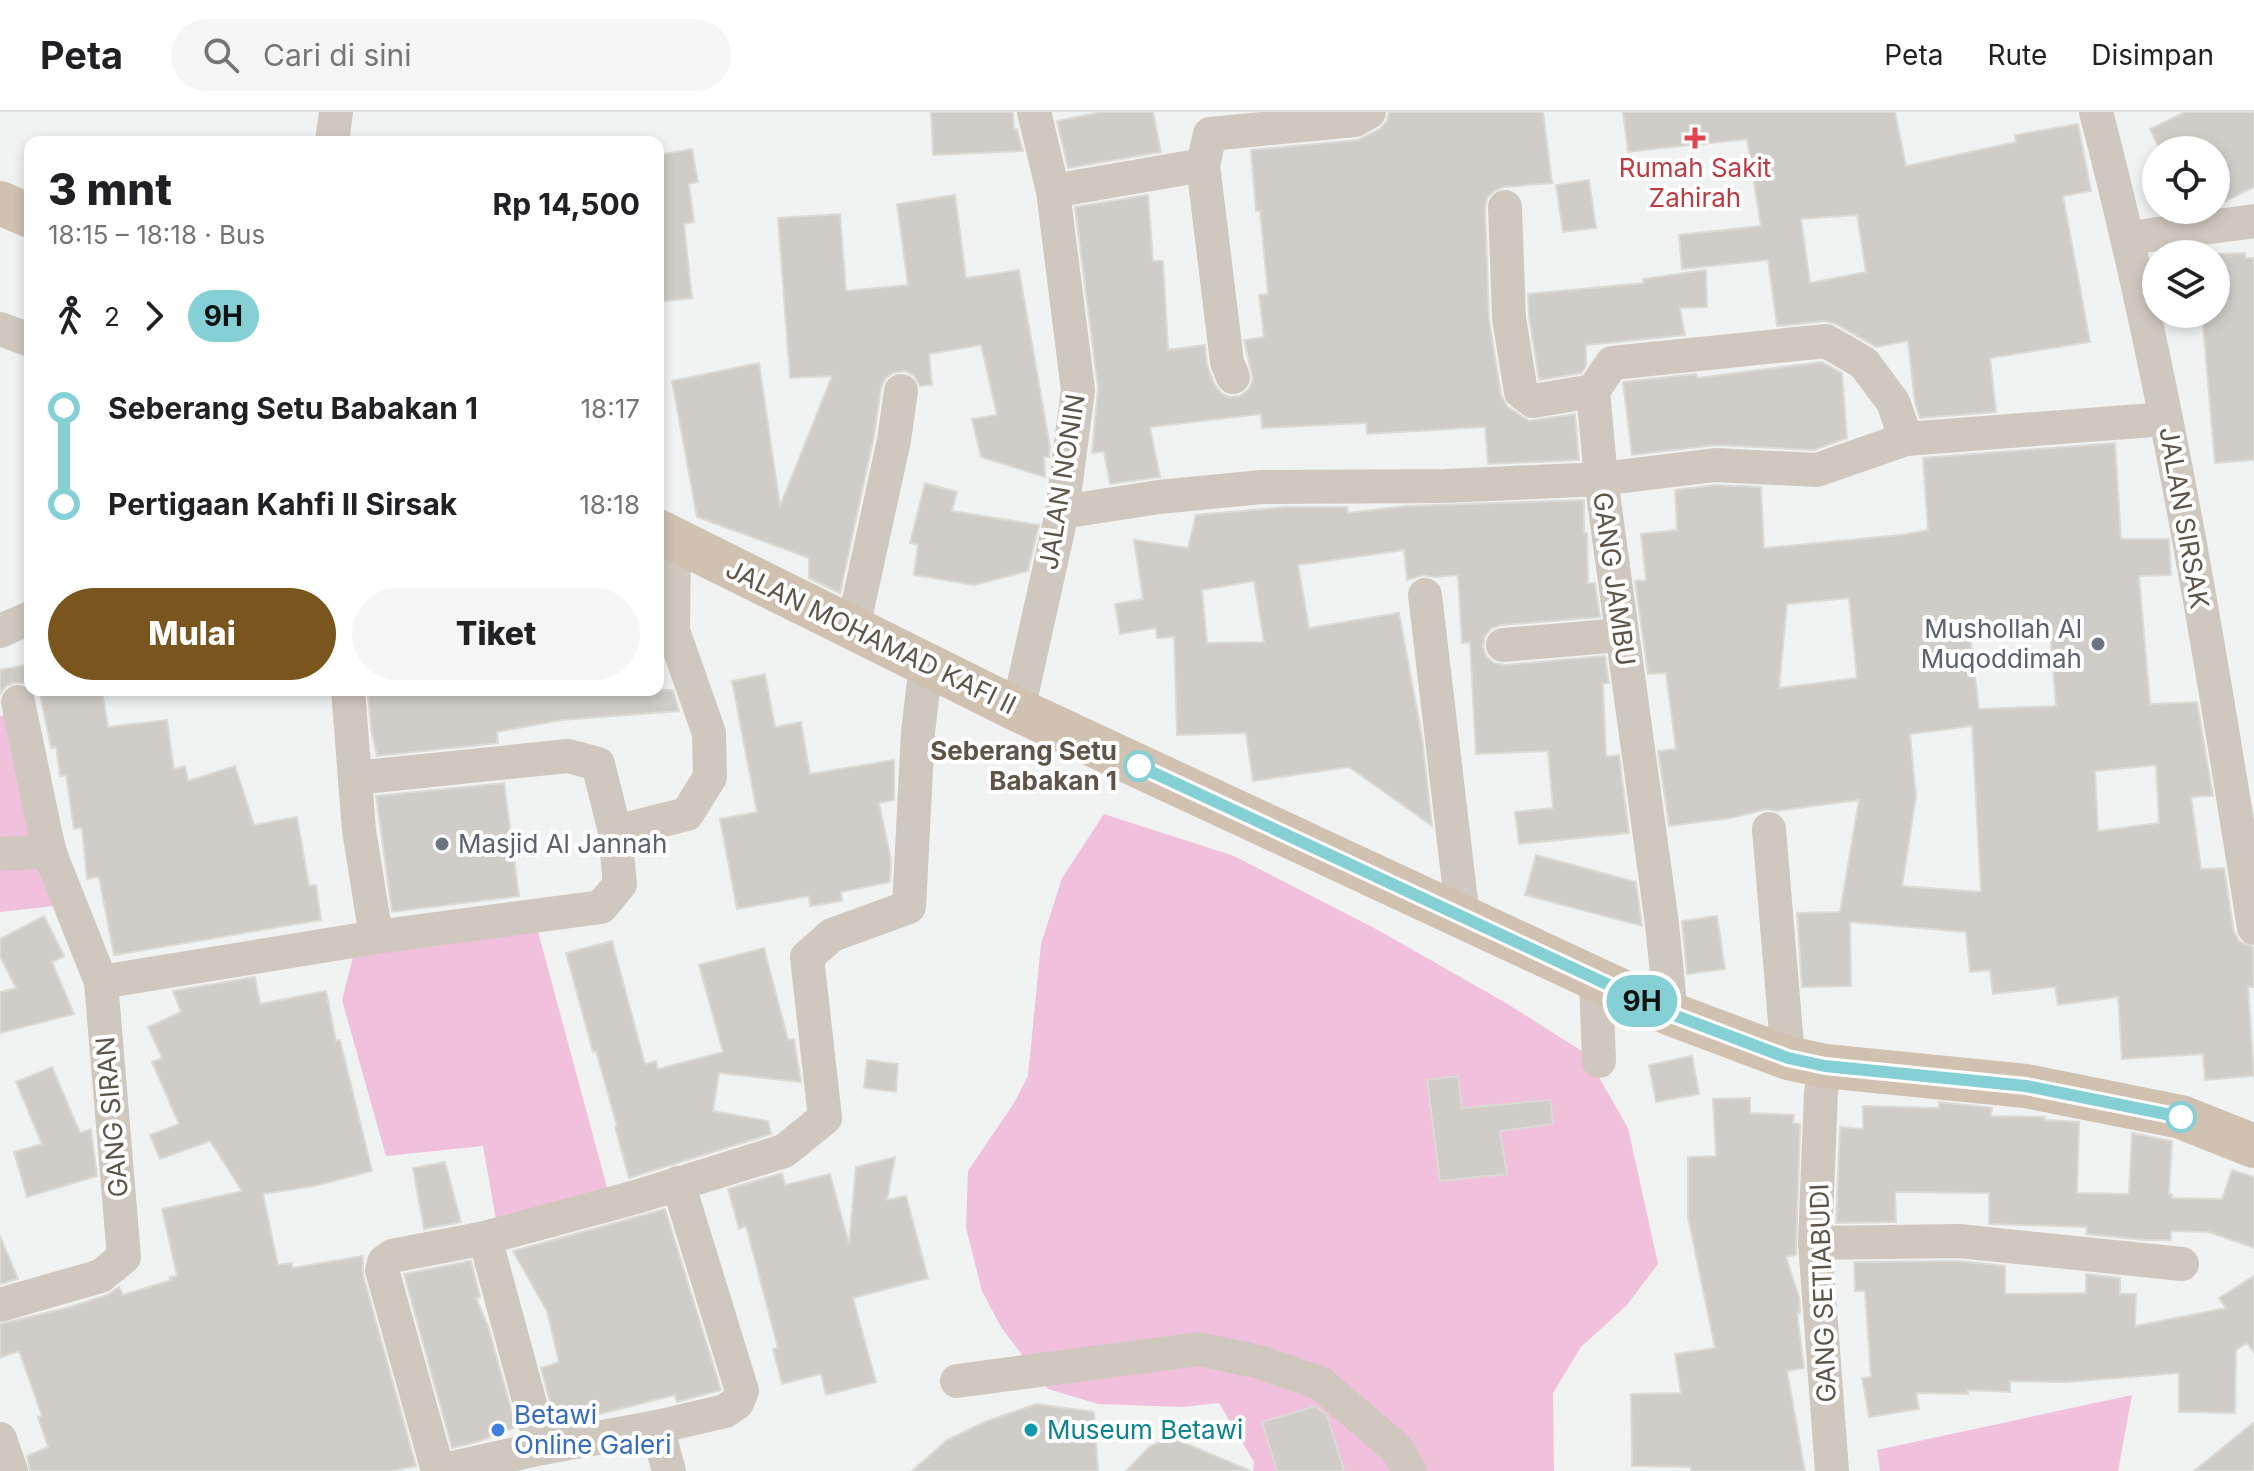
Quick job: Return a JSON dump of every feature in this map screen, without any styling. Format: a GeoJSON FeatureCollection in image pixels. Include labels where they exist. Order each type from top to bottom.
{"type":"FeatureCollection","features":[{"type":"Feature","properties":{"kind":"main road"},"geometry":{"type":"LineString","coordinates":[[0,203],[24,213]]}},
{"type":"Feature","properties":{"kind":"main road","name":"JALAN MOHAMAD KAFI II"},"geometry":{"type":"LineString","coordinates":[[669,543],[853,628],[924,680],[1018,710],[1671,1014],[1806,1062],[2026,1086],[2181,1117],[2254,1146]]}},
{"type":"Feature","properties":{"kind":"street"},"geometry":{"type":"LineString","coordinates":[[333,136],[336,112]]}},
{"type":"Feature","properties":{"kind":"street","name":"JALAN NONIN"},"geometry":{"type":"LineString","coordinates":[[1018,710],[1062,512],[1078,390],[1053,191],[1034,112]]}},
{"type":"Feature","properties":{"kind":"street"},"geometry":{"type":"LineString","coordinates":[[1233,377],[1227,362],[1203,165],[1210,134],[1355,120],[1369,112]]}},
{"type":"Feature","properties":{"kind":"street","name":"JALAN SIRSAK"},"geometry":{"type":"LineString","coordinates":[[2096,112],[2129,238],[2244,804],[2254,928]]}},
{"type":"Feature","properties":{"kind":"street"},"geometry":{"type":"LineString","coordinates":[[1053,191],[1203,165]]}},
{"type":"Feature","properties":{"kind":"street"},"geometry":{"type":"LineString","coordinates":[[1505,207],[1509,318],[1521,392],[1533,401],[1593,391],[1612,363],[1826,341],[1864,363],[1893,402],[1906,439]]}},
{"type":"Feature","properties":{"kind":"street"},"geometry":{"type":"LineString","coordinates":[[2129,238],[2254,221]]}},
{"type":"Feature","properties":{"kind":"street"},"geometry":{"type":"LineString","coordinates":[[0,329],[24,338]]}},
{"type":"Feature","properties":{"kind":"street"},"geometry":{"type":"LineString","coordinates":[[853,628],[894,440],[901,391]]}},
{"type":"Feature","properties":{"kind":"street","name":"GANG JAMBU"},"geometry":{"type":"LineString","coordinates":[[1593,391],[1601,479],[1662,924],[1671,1014]]}},
{"type":"Feature","properties":{"kind":"street"},"geometry":{"type":"LineString","coordinates":[[1062,512],[1159,497],[1262,487],[1445,486],[1601,479],[1715,465],[1817,470],[1906,439],[2166,419]]}},
{"type":"Feature","properties":{"kind":"street"},"geometry":{"type":"LineString","coordinates":[[615,832],[687,814],[710,777],[709,733],[668,623],[669,543]]}},
{"type":"Feature","properties":{"kind":"street"},"geometry":{"type":"LineString","coordinates":[[1425,595],[1463,918]]}},
{"type":"Feature","properties":{"kind":"street"},"geometry":{"type":"LineString","coordinates":[[0,631],[24,621]]}},
{"type":"Feature","properties":{"kind":"street"},"geometry":{"type":"LineString","coordinates":[[1503,645],[1621,635]]}},
{"type":"Feature","properties":{"kind":"street"},"geometry":{"type":"LineString","coordinates":[[678,1183],[742,1391],[737,1403],[725,1411],[657,1427],[438,1471],[382,1266],[392,1256],[485,1238],[636,1197],[678,1183],[784,1151],[825,1118],[807,957],[832,935],[909,907],[918,732],[924,680]]}},
{"type":"Feature","properties":{"kind":"street"},"geometry":{"type":"LineString","coordinates":[[348,696],[359,830],[374,924],[383,936]]}},
{"type":"Feature","properties":{"kind":"street","name":"GANG SIRAN"},"geometry":{"type":"LineString","coordinates":[[0,1305],[101,1276],[124,1257],[101,982],[49,851],[18,702]]}},
{"type":"Feature","properties":{"kind":"street"},"geometry":{"type":"LineString","coordinates":[[101,982],[383,936],[601,907],[620,884],[615,832],[598,764],[568,756],[355,778]]}},
{"type":"Feature","properties":{"kind":"street","name":"GANG SETIABUDI"},"geometry":{"type":"LineString","coordinates":[[1769,829],[1806,1062],[1821,1092],[1815,1243],[1832,1471]]}},
{"type":"Feature","properties":{"kind":"street"},"geometry":{"type":"LineString","coordinates":[[0,854],[49,851]]}},
{"type":"Feature","properties":{"kind":"street"},"geometry":{"type":"LineString","coordinates":[[1596,979],[1599,1061]]}},
{"type":"Feature","properties":{"kind":"street"},"geometry":{"type":"LineString","coordinates":[[485,1238],[542,1448]]}},
{"type":"Feature","properties":{"kind":"street"},"geometry":{"type":"LineString","coordinates":[[1815,1243],[1959,1241],[2182,1264]]}},
{"type":"Feature","properties":{"kind":"street"},"geometry":{"type":"LineString","coordinates":[[957,1381],[1199,1349],[1259,1362],[1320,1383],[1396,1448],[1410,1471]]}},
{"type":"Feature","properties":{"kind":"street"},"geometry":{"type":"LineString","coordinates":[[657,1427],[669,1471]]}},
{"type":"Feature","properties":{"kind":"street"},"geometry":{"type":"LineString","coordinates":[[0,1439],[11,1471]]}},
{"type":"Feature","properties":{"kind":"shaded area"},"geometry":{"type":"Polygon","coordinates":[[[31,712],[81,903],[0,912],[0,716],[31,712]]]}},
{"type":"Feature","properties":{"kind":"shaded area"},"geometry":{"type":"Polygon","coordinates":[[[1104,814],[1234,856],[1376,929],[1506,1003],[1585,1053],[1628,1128],[1658,1264],[1627,1305],[1581,1347],[1553,1393],[1554,1471],[1253,1471],[1254,1462],[1219,1403],[1182,1407],[1098,1404],[1048,1389],[1001,1327],[982,1291],[966,1228],[968,1171],[1014,1103],[1028,1076],[1041,944],[1062,878],[1104,814]]]}},
{"type":"Feature","properties":{"kind":"shaded area"},"geometry":{"type":"Polygon","coordinates":[[[537,928],[608,1191],[496,1220],[483,1146],[386,1156],[342,1000],[353,957],[537,928]]]}},
{"type":"Feature","properties":{"kind":"shaded area"},"geometry":{"type":"Polygon","coordinates":[[[2132,1395],[2118,1471],[1880,1471],[1877,1450],[2132,1395]]]}},
{"type":"Feature","properties":{"kind":"building"},"geometry":{"type":"Polygon","coordinates":[[[931,112],[1013,112],[1014,129],[1017,129],[1023,151],[933,155],[931,112]]]}},
{"type":"Feature","properties":{"kind":"building"},"geometry":{"type":"Polygon","coordinates":[[[1101,112],[1153,112],[1161,152],[1068,168],[1057,121],[1101,112]]]}},
{"type":"Feature","properties":{"kind":"building"},"geometry":{"type":"Polygon","coordinates":[[[1389,112],[1543,112],[1552,183],[1504,187],[1487,198],[1489,319],[1501,395],[1508,407],[1529,421],[1575,414],[1579,460],[1488,464],[1485,427],[1367,434],[1366,423],[1262,428],[1261,414],[1150,427],[1160,477],[1110,484],[1104,452],[1092,453],[1098,388],[1075,207],[1148,195],[1153,261],[1163,261],[1168,350],[1205,345],[1207,365],[1215,385],[1229,397],[1240,396],[1249,389],[1253,379],[1244,340],[1264,337],[1259,295],[1268,294],[1251,150],[1358,140],[1380,129],[1387,121],[1389,112]]]}},
{"type":"Feature","properties":{"kind":"building"},"geometry":{"type":"Polygon","coordinates":[[[1623,112],[1895,112],[1906,166],[2016,142],[2015,135],[2078,124],[2091,191],[2063,196],[2090,342],[1990,358],[1996,412],[1920,418],[1915,403],[1908,341],[1876,347],[1825,321],[1777,326],[1768,260],[1682,269],[1679,235],[1761,226],[1747,139],[1628,152],[1623,112]],[[1857,215],[1801,219],[1810,283],[1866,272],[1857,215]]]}},
{"type":"Feature","properties":{"kind":"building"},"geometry":{"type":"Polygon","coordinates":[[[2185,112],[2254,112],[2254,187],[2230,199],[2230,136],[2153,136],[2150,129],[2185,112]]]}},
{"type":"Feature","properties":{"kind":"building"},"geometry":{"type":"Polygon","coordinates":[[[692,149],[698,182],[689,184],[694,222],[684,224],[692,298],[664,301],[664,154],[692,149]]]}},
{"type":"Feature","properties":{"kind":"building"},"geometry":{"type":"Polygon","coordinates":[[[1589,180],[1596,228],[1563,232],[1556,185],[1589,180]]]}},
{"type":"Feature","properties":{"kind":"building"},"geometry":{"type":"Polygon","coordinates":[[[955,195],[966,278],[1019,270],[1050,447],[1049,457],[1044,457],[1045,477],[981,457],[972,419],[997,415],[981,345],[929,354],[932,385],[920,386],[914,376],[905,371],[893,373],[885,379],[881,388],[874,436],[840,593],[809,578],[809,558],[697,517],[672,381],[759,363],[780,506],[832,376],[790,378],[778,218],[840,214],[846,291],[908,285],[897,204],[955,195]]]}},
{"type":"Feature","properties":{"kind":"building"},"geometry":{"type":"Polygon","coordinates":[[[2245,253],[2245,258],[2254,258],[2254,460],[2215,463],[2203,328],[2230,328],[2230,254],[2245,253]]]}},
{"type":"Feature","properties":{"kind":"building"},"geometry":{"type":"Polygon","coordinates":[[[1706,270],[1707,307],[1680,308],[1685,335],[1586,345],[1586,366],[1581,373],[1539,380],[1528,294],[1644,283],[1643,279],[1706,270]]]}},
{"type":"Feature","properties":{"kind":"building"},"geometry":{"type":"Polygon","coordinates":[[[1822,362],[1842,373],[1847,438],[1814,450],[1716,445],[1632,455],[1623,382],[1696,374],[1697,378],[1822,362]]]}},
{"type":"Feature","properties":{"kind":"building"},"geometry":{"type":"Polygon","coordinates":[[[2115,443],[2121,539],[2169,539],[2171,575],[2139,576],[2150,704],[2197,702],[2213,796],[2191,797],[2201,869],[2224,868],[2234,932],[2239,941],[2253,947],[2254,987],[2248,987],[2254,1076],[2205,1080],[2203,1054],[2122,1059],[2118,997],[2058,1005],[2055,987],[1993,994],[1990,970],[1970,972],[1966,932],[1850,922],[1851,986],[1802,987],[1797,913],[1840,912],[1859,800],[1777,811],[1767,809],[1731,818],[1669,826],[1658,751],[1676,749],[1666,673],[1648,674],[1635,581],[1646,580],[1641,534],[1677,530],[1675,490],[1716,485],[1761,487],[1764,548],[1928,530],[1923,458],[2115,443]],[[1849,598],[1787,604],[1779,688],[1857,678],[1849,598]],[[2050,632],[1970,635],[1979,709],[2056,706],[2050,632]],[[1972,726],[1910,734],[1916,797],[1902,886],[1981,892],[1972,726]],[[2156,765],[2095,771],[2098,831],[2159,823],[2156,765]]]}},
{"type":"Feature","properties":{"kind":"building"},"geometry":{"type":"Polygon","coordinates":[[[925,483],[957,492],[952,511],[1039,525],[1028,571],[974,585],[914,575],[918,545],[910,543],[925,483]]]}},
{"type":"Feature","properties":{"kind":"building"},"geometry":{"type":"Polygon","coordinates":[[[1584,500],[1588,583],[1595,583],[1600,617],[1501,625],[1492,628],[1485,636],[1483,647],[1486,656],[1494,663],[1504,665],[1605,656],[1609,683],[1603,684],[1606,756],[1619,755],[1629,833],[1519,844],[1515,812],[1553,808],[1548,751],[1476,754],[1470,642],[1462,643],[1458,575],[1423,575],[1407,580],[1404,550],[1298,565],[1309,628],[1399,613],[1422,737],[1432,826],[1349,767],[1253,781],[1246,733],[1177,735],[1174,637],[1157,638],[1156,628],[1120,634],[1115,604],[1143,599],[1134,540],[1188,548],[1196,515],[1285,507],[1347,507],[1348,513],[1406,506],[1584,500]],[[1254,581],[1202,590],[1207,643],[1264,642],[1254,581]]]}},
{"type":"Feature","properties":{"kind":"building"},"geometry":{"type":"Polygon","coordinates":[[[24,665],[24,683],[13,683],[0,694],[0,670],[24,665]]]}},
{"type":"Feature","properties":{"kind":"building"},"geometry":{"type":"Polygon","coordinates":[[[765,674],[775,727],[801,722],[810,774],[894,760],[894,800],[879,803],[891,860],[890,882],[841,892],[842,901],[810,906],[809,896],[737,909],[720,819],[757,812],[732,681],[765,674]]]}},
{"type":"Feature","properties":{"kind":"building"},"geometry":{"type":"Polygon","coordinates":[[[664,690],[673,690],[679,711],[561,720],[497,732],[498,743],[377,756],[368,696],[664,696],[664,690]]]}},
{"type":"Feature","properties":{"kind":"building"},"geometry":{"type":"Polygon","coordinates":[[[40,696],[103,696],[108,727],[167,720],[174,769],[185,766],[188,781],[235,766],[254,825],[297,817],[309,886],[316,885],[321,920],[114,955],[99,877],[87,879],[82,828],[74,829],[66,775],[60,776],[56,747],[51,748],[40,696]]]}},
{"type":"Feature","properties":{"kind":"building","name":"Masjid Al Jannah"},"geometry":{"type":"Polygon","coordinates":[[[504,783],[519,896],[392,912],[376,796],[504,783]]]}},
{"type":"Feature","properties":{"kind":"building"},"geometry":{"type":"Polygon","coordinates":[[[1536,855],[1636,882],[1642,926],[1525,895],[1536,855]]]}},
{"type":"Feature","properties":{"kind":"building"},"geometry":{"type":"Polygon","coordinates":[[[44,916],[64,956],[52,962],[74,1014],[0,1033],[0,992],[16,988],[0,956],[0,939],[44,916]]]}},
{"type":"Feature","properties":{"kind":"building"},"geometry":{"type":"Polygon","coordinates":[[[1717,916],[1725,969],[1687,974],[1682,921],[1717,916]]]}},
{"type":"Feature","properties":{"kind":"building"},"geometry":{"type":"Polygon","coordinates":[[[612,941],[645,1064],[656,1061],[658,1069],[723,1052],[699,965],[764,948],[788,1040],[794,1039],[801,1082],[719,1073],[713,1111],[768,1121],[771,1134],[629,1178],[596,1051],[593,1052],[566,953],[612,941]]]}},
{"type":"Feature","properties":{"kind":"building"},"geometry":{"type":"Polygon","coordinates":[[[255,977],[260,1004],[326,991],[336,1041],[340,1040],[372,1171],[314,1186],[263,1194],[278,1265],[292,1263],[292,1268],[363,1256],[363,1275],[416,1466],[392,1471],[30,1471],[27,1456],[48,1447],[38,1417],[42,1416],[19,1351],[0,1358],[0,1324],[70,1307],[107,1295],[119,1287],[123,1295],[171,1280],[170,1277],[177,1276],[162,1209],[242,1191],[210,1141],[160,1159],[150,1135],[179,1124],[152,1062],[162,1058],[148,1027],[181,1012],[173,991],[255,977]]]}},
{"type":"Feature","properties":{"kind":"building"},"geometry":{"type":"Polygon","coordinates":[[[1692,1056],[1699,1094],[1656,1102],[1649,1065],[1692,1056]]]}},
{"type":"Feature","properties":{"kind":"building"},"geometry":{"type":"Polygon","coordinates":[[[867,1060],[898,1064],[896,1092],[864,1088],[867,1060]]]}},
{"type":"Feature","properties":{"kind":"building"},"geometry":{"type":"Polygon","coordinates":[[[52,1067],[80,1133],[91,1129],[97,1176],[27,1197],[14,1152],[42,1144],[16,1082],[52,1067]]]}},
{"type":"Feature","properties":{"kind":"building"},"geometry":{"type":"Polygon","coordinates":[[[1458,1076],[1462,1108],[1550,1100],[1553,1124],[1500,1131],[1507,1174],[1440,1181],[1427,1080],[1458,1076]]]}},
{"type":"Feature","properties":{"kind":"building"},"geometry":{"type":"Polygon","coordinates":[[[1750,1098],[1750,1113],[1794,1115],[1793,1123],[1800,1124],[1796,1255],[1786,1257],[1799,1297],[1800,1312],[1797,1313],[1804,1368],[1787,1371],[1805,1471],[1691,1471],[1691,1467],[1632,1466],[1631,1394],[1681,1393],[1675,1354],[1715,1348],[1688,1217],[1688,1157],[1716,1156],[1713,1099],[1750,1098]]]}},
{"type":"Feature","properties":{"kind":"building"},"geometry":{"type":"Polygon","coordinates":[[[1939,1102],[1992,1108],[1991,1116],[2045,1117],[2044,1120],[2079,1122],[2077,1193],[2129,1194],[2132,1133],[2172,1141],[2169,1194],[2172,1198],[2222,1199],[2232,1170],[2254,1177],[2254,1248],[2209,1232],[2171,1231],[2171,1240],[2145,1240],[2086,1234],[2087,1227],[1989,1224],[1989,1193],[1895,1192],[1896,1222],[1836,1223],[1840,1127],[1863,1129],[1863,1106],[1939,1108],[1939,1102]]]}},
{"type":"Feature","properties":{"kind":"building"},"geometry":{"type":"Polygon","coordinates":[[[895,1157],[887,1200],[906,1196],[928,1278],[853,1298],[876,1382],[826,1395],[821,1374],[782,1384],[773,1349],[778,1348],[746,1226],[739,1229],[728,1189],[782,1173],[785,1185],[830,1174],[849,1244],[856,1167],[895,1157]]]}},
{"type":"Feature","properties":{"kind":"building"},"geometry":{"type":"Polygon","coordinates":[[[445,1162],[461,1222],[424,1229],[413,1168],[445,1162]]]}},
{"type":"Feature","properties":{"kind":"building"},"geometry":{"type":"Polygon","coordinates":[[[665,1209],[721,1390],[677,1402],[675,1395],[556,1425],[541,1368],[559,1362],[547,1311],[513,1251],[665,1209]]]}},
{"type":"Feature","properties":{"kind":"building"},"geometry":{"type":"Polygon","coordinates":[[[0,1236],[18,1279],[0,1284],[0,1236]]]}},
{"type":"Feature","properties":{"kind":"building"},"geometry":{"type":"Polygon","coordinates":[[[471,1261],[480,1297],[476,1298],[488,1326],[516,1427],[452,1448],[404,1274],[471,1261]]]}},
{"type":"Feature","properties":{"kind":"building"},"geometry":{"type":"Polygon","coordinates":[[[1958,1261],[2005,1266],[2005,1294],[2086,1293],[2086,1274],[2120,1278],[2120,1294],[2136,1294],[2135,1326],[2226,1308],[2219,1298],[2254,1276],[2254,1353],[2247,1343],[2236,1350],[2235,1413],[2179,1412],[2179,1373],[2067,1382],[2010,1381],[2010,1392],[1968,1390],[1968,1394],[1916,1393],[1919,1409],[1869,1417],[1862,1378],[1871,1377],[1865,1291],[1855,1291],[1854,1262],[1958,1261]]]}},
{"type":"Feature","properties":{"kind":"building","name":"Museum Betawi"},"geometry":{"type":"Polygon","coordinates":[[[1036,1404],[1094,1412],[1098,1471],[912,1471],[947,1440],[987,1421],[1036,1404]]]}},
{"type":"Feature","properties":{"kind":"building"},"geometry":{"type":"Polygon","coordinates":[[[1316,1406],[1327,1415],[1344,1471],[1277,1471],[1262,1422],[1316,1406]]]}},
{"type":"Feature","properties":{"kind":"building"},"geometry":{"type":"Polygon","coordinates":[[[2254,1422],[2254,1471],[2194,1471],[2254,1422]]]}},
{"type":"Feature","properties":{"kind":"building"},"geometry":{"type":"Polygon","coordinates":[[[1165,1440],[1180,1441],[1251,1471],[1126,1471],[1150,1446],[1165,1440]]]}},
{"type":"Feature","properties":{"kind":"bus line","name":"9H"},"geometry":{"type":"LineString","coordinates":[[1139,766],[1671,1014],[1788,1058],[1825,1066],[2026,1086],[2181,1117]]}},
{"type":"Feature","properties":{"kind":"place","name":"Rumah Sakit Zahirah"},"geometry":{"type":"Point","coordinates":[1695,138]}},
{"type":"Feature","properties":{"kind":"place","name":"Mushollah Al Muqoddimah"},"geometry":{"type":"Point","coordinates":[2098,644]}},
{"type":"Feature","properties":{"kind":"place","name":"Seberang Setu Babakan 1"},"geometry":{"type":"Point","coordinates":[1139,766]}},
{"type":"Feature","properties":{"kind":"place","name":"Masjid Al Jannah"},"geometry":{"type":"Point","coordinates":[442,844]}},
{"type":"Feature","properties":{"kind":"place","name":"Betawi Online Galeri"},"geometry":{"type":"Point","coordinates":[498,1430]}},
{"type":"Feature","properties":{"kind":"place","name":"Museum Betawi"},"geometry":{"type":"Point","coordinates":[1031,1430]}}]}
